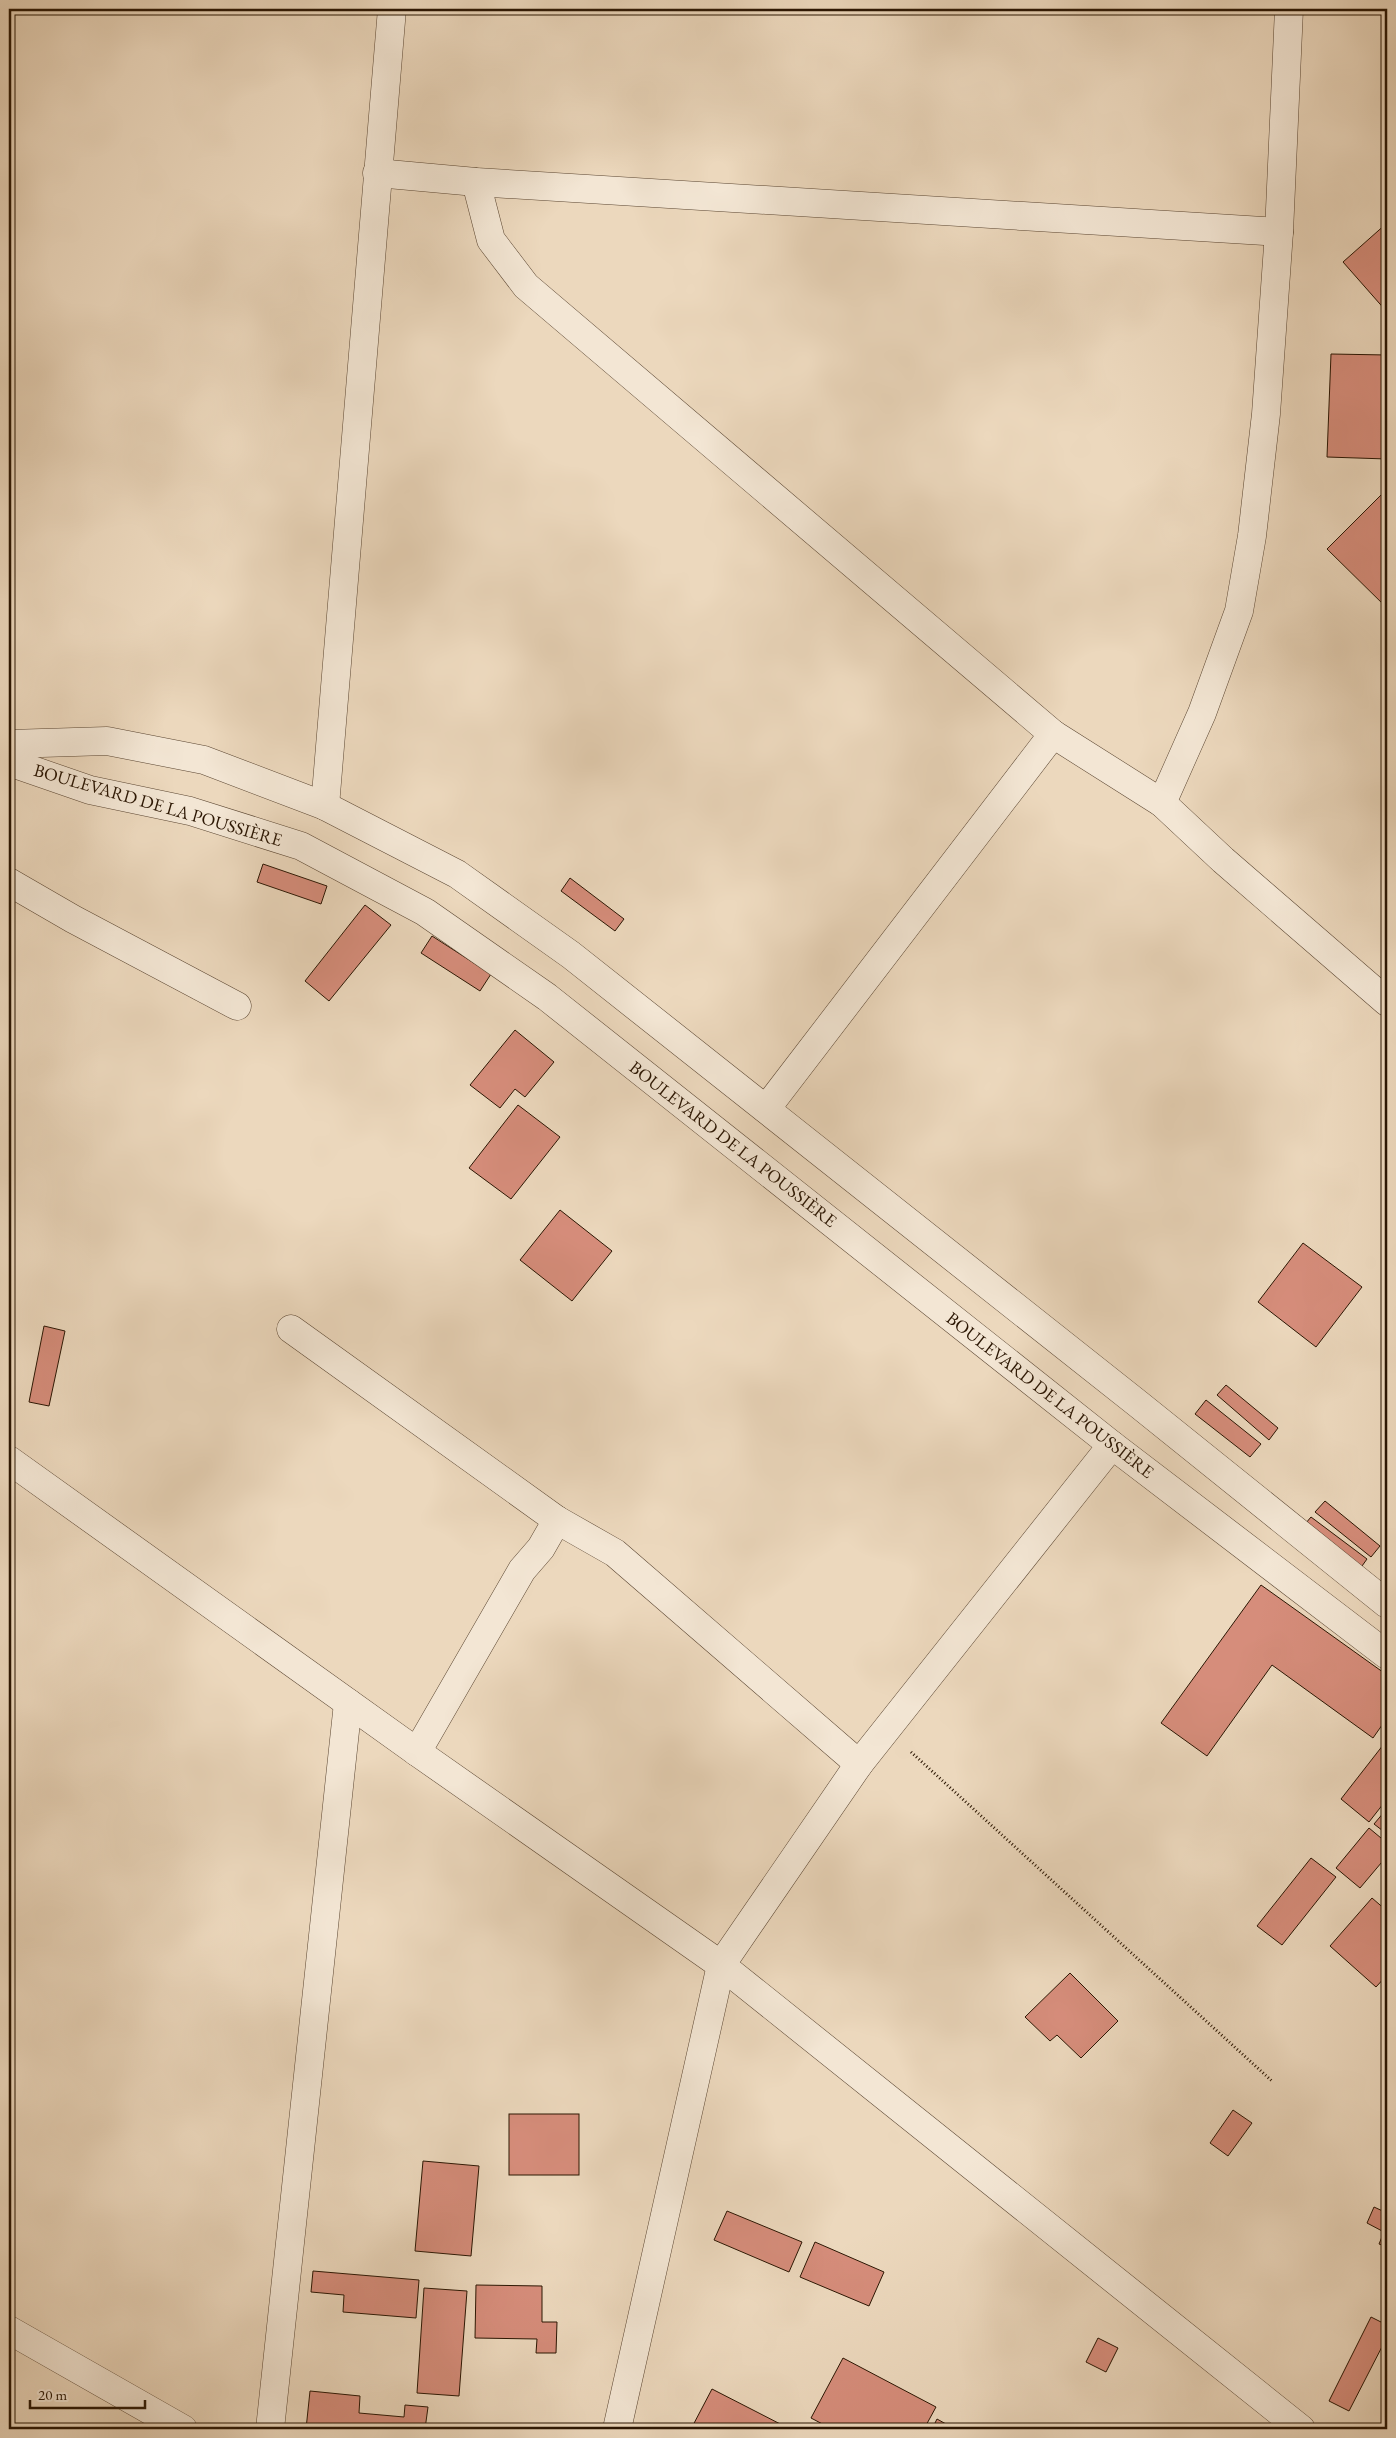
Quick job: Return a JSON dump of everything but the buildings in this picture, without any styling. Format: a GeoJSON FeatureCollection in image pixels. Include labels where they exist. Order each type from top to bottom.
{"type":"FeatureCollection","features":[{"type":"Feature","properties":{"kind":"street"},"geometry":{"type":"LineString","coordinates":[[325,806],[392,9]]}},
{"type":"Feature","properties":{"kind":"street"},"geometry":{"type":"LineString","coordinates":[[1162,802],[1202,713],[1239,611],[1252,536],[1266,414],[1279,232],[1289,9]]}},
{"type":"Feature","properties":{"kind":"street"},"geometry":{"type":"LineString","coordinates":[[378,173],[476,182],[1279,232]]}},
{"type":"Feature","properties":{"kind":"street"},"geometry":{"type":"LineString","coordinates":[[476,182],[491,240],[526,286],[1053,734],[1162,802],[1223,860],[1387,1002]]}},
{"type":"Feature","properties":{"kind":"street"},"geometry":{"type":"LineString","coordinates":[[766,1109],[1053,734]]}},
{"type":"Feature","properties":{"kind":"street","name":"BOULEVARD DE LA POUSSIÈRE"},"geometry":{"type":"LineString","coordinates":[[9,744],[106,741],[204,760],[325,806],[457,874],[571,955],[1387,1604]]}},
{"type":"Feature","properties":{"kind":"street","name":"BOULEVARD DE LA POUSSIÈRE"},"geometry":{"type":"LineString","coordinates":[[9,762],[90,790],[190,811],[301,846],[425,912],[547,996],[1112,1445],[1387,1655]]}},
{"type":"Feature","properties":{"kind":"street"},"geometry":{"type":"LineString","coordinates":[[9,882],[73,919],[237,1006]]}},
{"type":"Feature","properties":{"kind":"street"},"geometry":{"type":"LineString","coordinates":[[290,1329],[557,1520],[615,1553],[859,1764]]}},
{"type":"Feature","properties":{"kind":"street"},"geometry":{"type":"LineString","coordinates":[[616,2429],[721,1965],[859,1764],[1112,1445]]}},
{"type":"Feature","properties":{"kind":"street"},"geometry":{"type":"LineString","coordinates":[[9,1460],[417,1752],[721,1965],[1301,2429]]}},
{"type":"Feature","properties":{"kind":"street"},"geometry":{"type":"LineString","coordinates":[[417,1752],[522,1570],[540,1548],[557,1520]]}},
{"type":"Feature","properties":{"kind":"street"},"geometry":{"type":"LineString","coordinates":[[270,2429],[348,1703]]}},
{"type":"Feature","properties":{"kind":"street"},"geometry":{"type":"LineString","coordinates":[[9,2330],[184,2429]]}},
{"type":"Feature","properties":{"kind":"path"},"geometry":{"type":"LineString","coordinates":[[886,1730],[1273,2082]]}}]}
